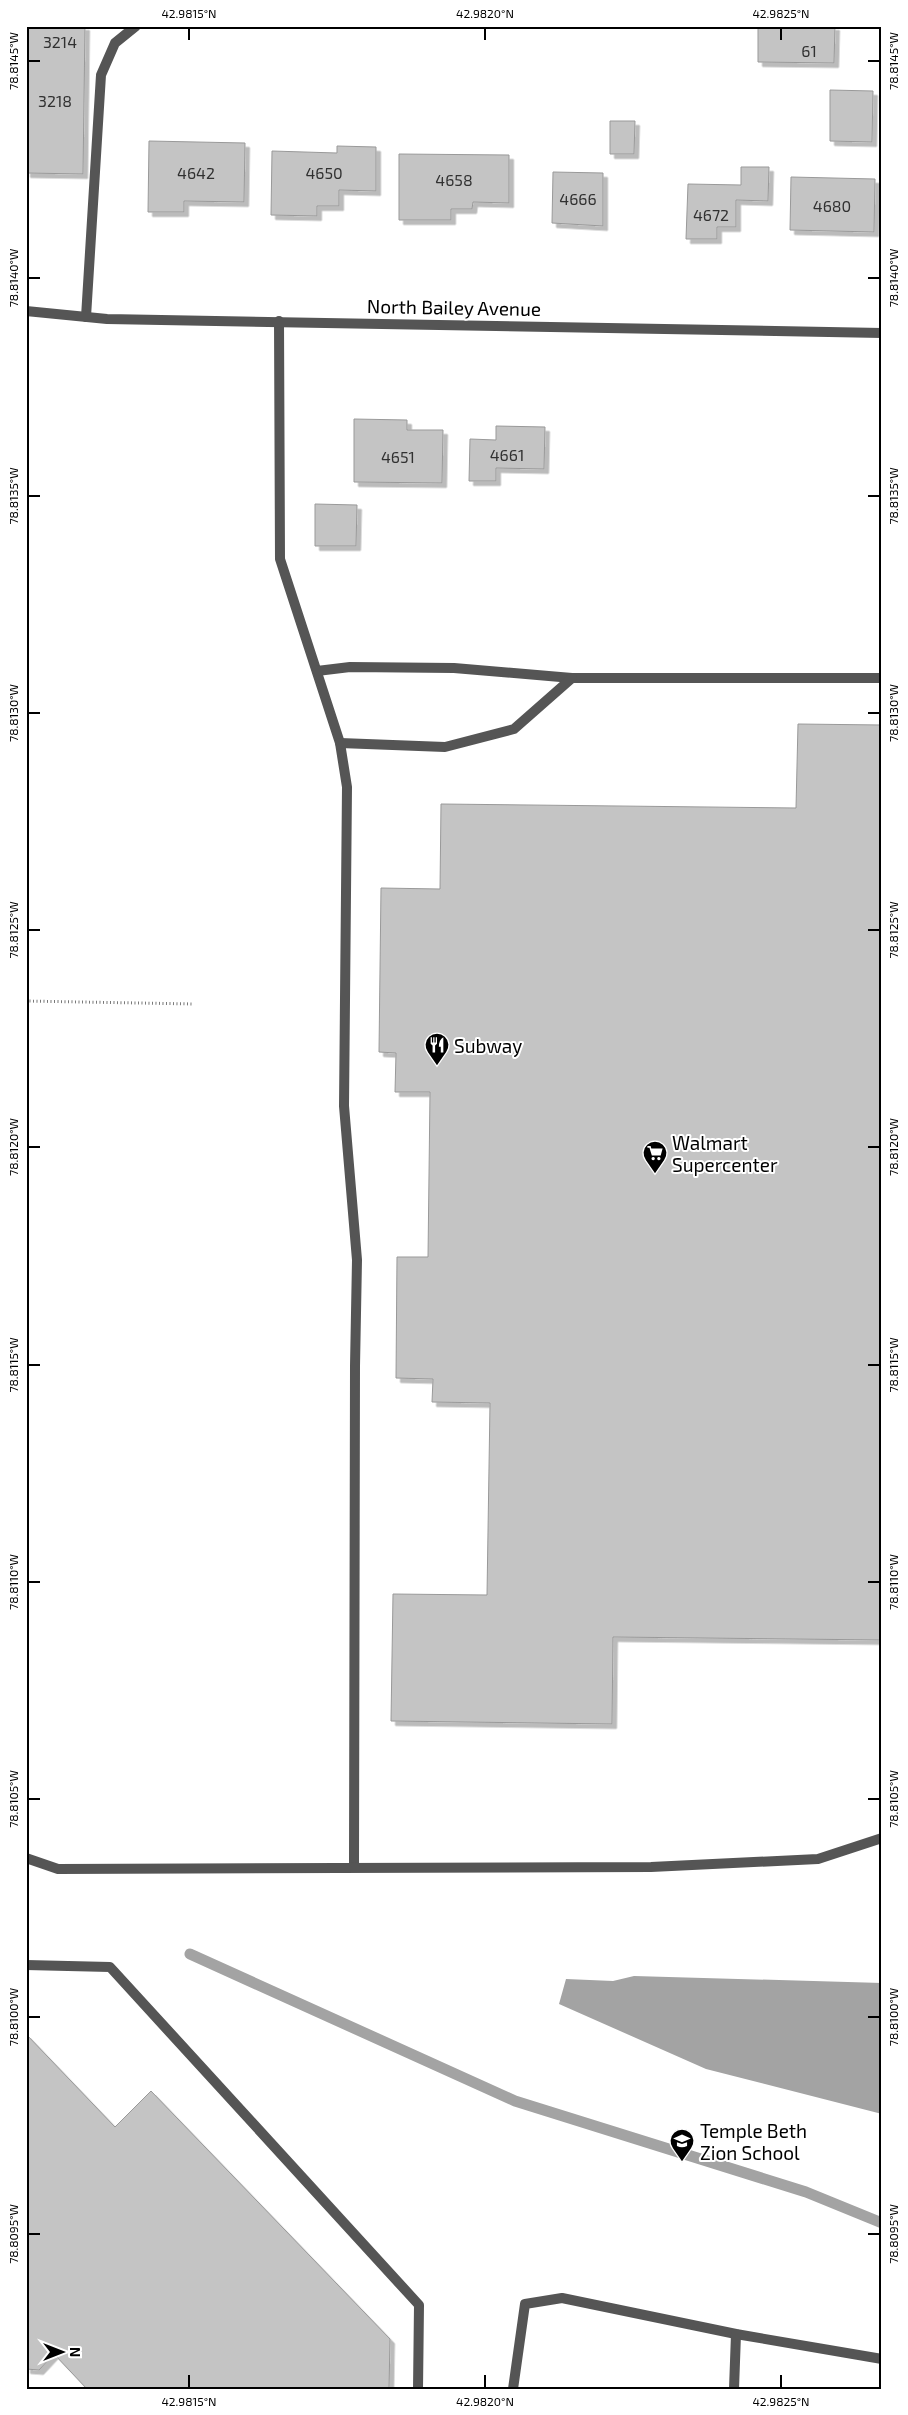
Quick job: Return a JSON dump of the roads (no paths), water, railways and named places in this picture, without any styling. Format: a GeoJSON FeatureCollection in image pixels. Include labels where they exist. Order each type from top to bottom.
{"type":"FeatureCollection","features":[{"type":"Feature","properties":{"kind":"street"},"geometry":{"type":"LineString","coordinates":[[86,317],[101,75],[115,43],[136,26]]}},
{"type":"Feature","properties":{"kind":"street","name":"North Bailey Avenue"},"geometry":{"type":"LineString","coordinates":[[26,311],[86,317],[882,333]]}},
{"type":"Feature","properties":{"kind":"street"},"geometry":{"type":"LineString","coordinates":[[278,321],[280,559],[340,743],[347,787],[344,1106],[357,1260],[354,1867]]}},
{"type":"Feature","properties":{"kind":"street"},"geometry":{"type":"LineString","coordinates":[[317,671],[350,667],[454,668],[572,678],[882,678]]}},
{"type":"Feature","properties":{"kind":"street"},"geometry":{"type":"LineString","coordinates":[[340,743],[445,747],[514,728],[572,678]]}},
{"type":"Feature","properties":{"kind":"street"},"geometry":{"type":"LineString","coordinates":[[26,1858],[58,1869],[652,1867],[818,1859],[882,1838]]}},
{"type":"Feature","properties":{"kind":"street"},"geometry":{"type":"LineString","coordinates":[[26,1965],[110,1967],[419,2305],[418,2389]]}},
{"type":"Feature","properties":{"kind":"street"},"geometry":{"type":"LineString","coordinates":[[513,2389],[525,2304],[562,2298],[736,2334],[882,2359]]}},
{"type":"Feature","properties":{"kind":"street"},"geometry":{"type":"LineString","coordinates":[[734,2389],[736,2334]]}},
{"type":"Feature","properties":{"kind":"waterway"},"geometry":{"type":"LineString","coordinates":[[190,1954],[515,2101],[806,2192],[882,2223]]}},
{"type":"Feature","properties":{"kind":"place","name":"Subway"},"geometry":{"type":"Point","coordinates":[437,1066]}},
{"type":"Feature","properties":{"kind":"place","name":"Walmart Supercenter"},"geometry":{"type":"Point","coordinates":[655,1174]}},
{"type":"Feature","properties":{"kind":"place","name":"Temple Beth Zion School"},"geometry":{"type":"Point","coordinates":[682,2162]}}]}
